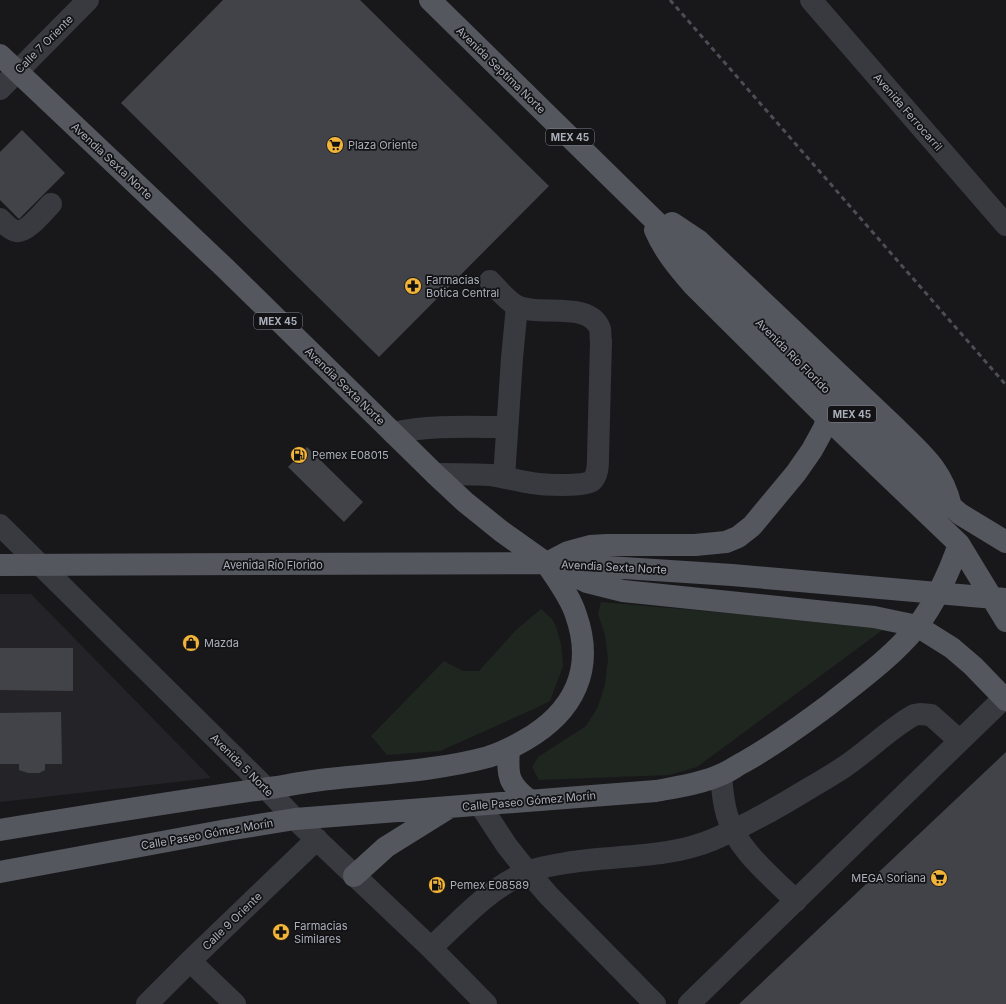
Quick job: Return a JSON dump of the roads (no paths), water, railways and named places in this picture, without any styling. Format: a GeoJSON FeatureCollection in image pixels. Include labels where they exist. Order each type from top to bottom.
{"type":"FeatureCollection","features":[{"type":"Feature","properties":{"kind":"main road","name":"Avenida Septima Norte"},"geometry":{"type":"LineString","coordinates":[[430,0],[710,274]]}},
{"type":"Feature","properties":{"kind":"main road","name":"MEX 45"},"geometry":{"type":"LineString","coordinates":[[0,55],[17,72]]}},
{"type":"Feature","properties":{"kind":"main road","name":"Avendia Sexta Norte"},"geometry":{"type":"LineString","coordinates":[[17,72],[226,269],[435,474],[477,512],[546,563],[732,575],[1006,600]]}},
{"type":"Feature","properties":{"kind":"main road"},"geometry":{"type":"LineString","coordinates":[[647,212],[657,235],[678,269],[827,418],[959,544],[1006,621]]}},
{"type":"Feature","properties":{"kind":"main road"},"geometry":{"type":"LineString","coordinates":[[647,212],[676,225],[699,241],[926,458],[937,471],[948,493],[959,544]]}},
{"type":"Feature","properties":{"kind":"main road","name":"Avenida Río Florido"},"geometry":{"type":"LineString","coordinates":[[710,274],[906,467],[960,514],[1006,542]]}},
{"type":"Feature","properties":{"kind":"main road"},"geometry":{"type":"LineString","coordinates":[[546,563],[568,552],[590,546],[695,545],[726,542],[738,538],[752,526],[796,473],[812,450],[824,428],[827,418]]}},
{"type":"Feature","properties":{"kind":"main road","name":"Calle Paseo Gómez Morín"},"geometry":{"type":"LineString","coordinates":[[0,872],[295,819],[656,791],[698,783],[721,775],[765,750],[806,723],[876,668],[900,645],[917,626],[930,608],[952,563],[959,544]]}},
{"type":"Feature","properties":{"kind":"main road"},"geometry":{"type":"LineString","coordinates":[[546,563],[587,582],[623,591],[874,617],[917,626],[952,648],[973,666],[1005,699]]}},
{"type":"Feature","properties":{"kind":"main road"},"geometry":{"type":"LineString","coordinates":[[0,830],[266,788],[329,779],[409,771],[488,756],[509,749],[537,733],[550,723],[567,705],[578,686],[583,663],[583,641],[576,615],[569,597],[546,563]]}},
{"type":"Feature","properties":{"kind":"main road","name":"Avenida Río Florido"},"geometry":{"type":"LineString","coordinates":[[0,565],[546,563]]}},
{"type":"Feature","properties":{"kind":"main road"},"geometry":{"type":"LineString","coordinates":[[509,749],[508,771],[518,791],[530,801]]}},
{"type":"Feature","properties":{"kind":"main road"},"geometry":{"type":"LineString","coordinates":[[354,876],[386,847],[450,807]]}},
{"type":"Feature","properties":{"kind":"street","name":"Calle 7 Oriente"},"geometry":{"type":"LineString","coordinates":[[0,89],[88,0]]}},
{"type":"Feature","properties":{"kind":"street","name":"Avenida Ferrocarril"},"geometry":{"type":"LineString","coordinates":[[811,0],[1006,225]]}},
{"type":"Feature","properties":{"kind":"street"},"geometry":{"type":"LineString","coordinates":[[0,219],[10,228],[16,231],[22,231],[30,226],[51,204]]}},
{"type":"Feature","properties":{"kind":"street"},"geometry":{"type":"LineString","coordinates":[[435,474],[504,477],[534,483],[585,484],[593,480],[596,474],[598,462],[600,329],[588,316],[579,313],[569,311],[531,310],[517,306],[490,281]]}},
{"type":"Feature","properties":{"kind":"street"},"geometry":{"type":"LineString","coordinates":[[504,477],[517,306]]}},
{"type":"Feature","properties":{"kind":"street"},"geometry":{"type":"LineString","coordinates":[[393,433],[444,426],[507,427]]}},
{"type":"Feature","properties":{"kind":"street","name":"Avenida 5 Norte"},"geometry":{"type":"LineString","coordinates":[[0,525],[266,788],[295,819],[431,948],[486,1004]]}},
{"type":"Feature","properties":{"kind":"street"},"geometry":{"type":"LineString","coordinates":[[689,1004],[1005,699]]}},
{"type":"Feature","properties":{"kind":"street"},"geometry":{"type":"LineString","coordinates":[[431,948],[481,901],[498,888],[528,872],[544,867],[579,861],[660,853],[710,841],[778,807],[844,768],[914,715],[931,715],[960,741]]}},
{"type":"Feature","properties":{"kind":"street"},"geometry":{"type":"LineString","coordinates":[[721,775],[727,815],[733,830],[746,850],[796,901]]}},
{"type":"Feature","properties":{"kind":"street"},"geometry":{"type":"LineString","coordinates":[[480,805],[507,846],[549,896],[655,1004]]}},
{"type":"Feature","properties":{"kind":"street","name":"Calle 9 Oriente"},"geometry":{"type":"LineString","coordinates":[[147,1004],[190,960],[317,839]]}},
{"type":"Feature","properties":{"kind":"street"},"geometry":{"type":"LineString","coordinates":[[190,960],[235,1004]]}},
{"type":"Feature","properties":{"kind":"railway"},"geometry":{"type":"LineString","coordinates":[[670,0],[1006,385]]}},
{"type":"Feature","properties":{"kind":"place","name":"Plaza Oriente"},"geometry":{"type":"Point","coordinates":[335,145]}},
{"type":"Feature","properties":{"kind":"place","name":"Farmacias Botica Central"},"geometry":{"type":"Point","coordinates":[413,286]}},
{"type":"Feature","properties":{"kind":"place","name":"Pemex E08015"},"geometry":{"type":"Point","coordinates":[299,455]}},
{"type":"Feature","properties":{"kind":"place","name":"Mazda"},"geometry":{"type":"Point","coordinates":[191,643]}},
{"type":"Feature","properties":{"kind":"place","name":"MEGA Soriana"},"geometry":{"type":"Point","coordinates":[939,878]}},
{"type":"Feature","properties":{"kind":"place","name":"Pemex E08589"},"geometry":{"type":"Point","coordinates":[437,885]}},
{"type":"Feature","properties":{"kind":"place","name":"Farmacias Similares"},"geometry":{"type":"Point","coordinates":[281,932]}}]}
